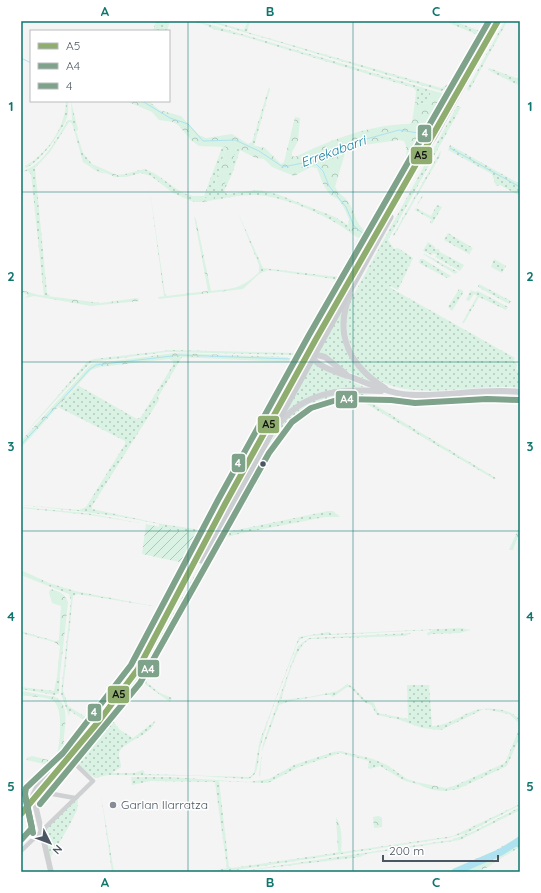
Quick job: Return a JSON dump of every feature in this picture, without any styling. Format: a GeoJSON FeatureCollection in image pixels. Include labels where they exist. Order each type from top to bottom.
{"type":"FeatureCollection","features":[{"type":"Feature","properties":{"kind":"main road"},"geometry":{"type":"LineString","coordinates":[[21,814],[62,767],[133,678],[206,551],[498,21]]}},
{"type":"Feature","properties":{"kind":"main road"},"geometry":{"type":"LineString","coordinates":[[163,624],[225,504],[316,339],[372,239],[435,134]]}},
{"type":"Feature","properties":{"kind":"main road"},"geometry":{"type":"LineString","coordinates":[[358,275],[345,310],[343,320],[348,350],[358,366],[371,379],[392,392]]}},
{"type":"Feature","properties":{"kind":"main road"},"geometry":{"type":"LineString","coordinates":[[313,357],[316,339]]}},
{"type":"Feature","properties":{"kind":"main road"},"geometry":{"type":"LineString","coordinates":[[292,384],[304,365],[317,355],[325,357],[349,376],[378,389],[392,392],[415,395],[487,391],[520,392]]}},
{"type":"Feature","properties":{"kind":"main road"},"geometry":{"type":"LineString","coordinates":[[262,448],[286,416],[296,408],[318,396],[339,391],[392,392]]}},
{"type":"Feature","properties":{"kind":"street"},"geometry":{"type":"LineString","coordinates":[[21,851],[93,781],[69,758]]}},
{"type":"Feature","properties":{"kind":"street"},"geometry":{"type":"LineString","coordinates":[[51,872],[40,831],[36,797],[47,793],[75,798]]}},
{"type":"Feature","properties":{"kind":"green space"},"geometry":{"type":"Polygon","coordinates":[[[156,21],[170,21],[167,30],[153,30],[156,21]]]}},
{"type":"Feature","properties":{"kind":"green space"},"geometry":{"type":"Polygon","coordinates":[[[192,21],[198,21],[431,90],[429,102],[425,104],[415,102],[416,91],[414,88],[246,37],[213,29],[206,25],[192,21]]]}},
{"type":"Feature","properties":{"kind":"green space"},"geometry":{"type":"Polygon","coordinates":[[[207,21],[213,21],[244,30],[248,21],[250,21],[247,32],[441,88],[446,86],[457,74],[483,37],[444,21],[454,21],[485,33],[492,21],[494,21],[474,57],[454,78],[448,88],[441,91],[207,21]]]}},
{"type":"Feature","properties":{"kind":"green space"},"geometry":{"type":"Polygon","coordinates":[[[505,21],[507,21],[469,91],[467,89],[505,21]]]}},
{"type":"Feature","properties":{"kind":"green space"},"geometry":{"type":"Polygon","coordinates":[[[489,68],[519,79],[518,85],[488,70],[489,68]]]}},
{"type":"Feature","properties":{"kind":"green space"},"geometry":{"type":"Polygon","coordinates":[[[269,87],[270,89],[254,146],[248,144],[252,142],[269,87]]]}},
{"type":"Feature","properties":{"kind":"green space"},"geometry":{"type":"Polygon","coordinates":[[[431,90],[442,93],[447,105],[438,121],[429,125],[425,137],[426,142],[420,153],[413,149],[411,151],[411,156],[416,160],[401,184],[397,181],[407,152],[404,141],[399,140],[364,145],[345,153],[335,187],[337,191],[346,199],[358,222],[370,235],[365,242],[352,234],[348,225],[349,219],[344,208],[338,199],[330,195],[323,184],[317,168],[311,167],[294,176],[272,167],[264,159],[256,158],[236,148],[226,182],[221,188],[218,189],[215,184],[226,147],[199,146],[192,141],[178,125],[173,122],[159,120],[152,112],[128,102],[150,102],[159,110],[181,116],[199,135],[206,138],[232,134],[248,144],[265,148],[281,164],[284,162],[295,117],[300,118],[298,141],[292,152],[292,156],[295,157],[323,144],[351,134],[379,127],[409,124],[412,122],[415,102],[425,104],[429,102],[431,90]]]}},
{"type":"Feature","properties":{"kind":"green space"},"geometry":{"type":"Polygon","coordinates":[[[66,102],[68,102],[67,117],[61,130],[44,153],[26,168],[25,166],[33,161],[48,147],[59,129],[66,102]]]}},
{"type":"Feature","properties":{"kind":"green space"},"geometry":{"type":"Polygon","coordinates":[[[71,102],[78,130],[76,131],[83,153],[92,164],[91,166],[107,174],[98,172],[83,162],[72,123],[69,122],[50,152],[35,168],[47,293],[50,296],[44,296],[31,174],[28,171],[21,172],[37,163],[43,157],[54,143],[68,120],[72,120],[71,102]]]}},
{"type":"Feature","properties":{"kind":"green space"},"geometry":{"type":"Polygon","coordinates":[[[457,106],[461,107],[388,240],[394,249],[398,248],[413,258],[398,290],[390,286],[389,287],[515,358],[513,361],[517,364],[516,369],[520,373],[520,388],[500,387],[431,391],[409,389],[388,384],[371,375],[357,358],[347,333],[346,319],[348,305],[457,106]]]}},
{"type":"Feature","properties":{"kind":"green space"},"geometry":{"type":"Polygon","coordinates":[[[438,121],[426,142],[425,137],[429,125],[438,121]]]}},
{"type":"Feature","properties":{"kind":"green space"},"geometry":{"type":"Polygon","coordinates":[[[223,145],[226,147],[215,184],[221,188],[229,174],[236,148],[240,150],[232,174],[224,191],[227,194],[258,190],[277,194],[335,217],[348,225],[352,234],[343,227],[319,214],[278,199],[253,195],[214,200],[213,196],[205,198],[204,196],[223,145]]]}},
{"type":"Feature","properties":{"kind":"green space"},"geometry":{"type":"Polygon","coordinates":[[[450,145],[520,184],[520,196],[500,185],[496,186],[492,174],[448,150],[450,145]]]}},
{"type":"Feature","properties":{"kind":"green space"},"geometry":{"type":"Polygon","coordinates":[[[441,150],[440,156],[394,236],[393,235],[441,150]]]}},
{"type":"Feature","properties":{"kind":"green space"},"geometry":{"type":"Polygon","coordinates":[[[92,164],[117,175],[125,174],[126,177],[115,177],[91,166],[92,164]]]}},
{"type":"Feature","properties":{"kind":"green space"},"geometry":{"type":"Polygon","coordinates":[[[144,169],[157,175],[180,191],[193,196],[194,202],[173,193],[151,176],[141,173],[126,177],[125,174],[144,169]]]}},
{"type":"Feature","properties":{"kind":"green space"},"geometry":{"type":"Polygon","coordinates":[[[397,181],[401,184],[135,667],[136,659],[188,564],[184,563],[198,535],[159,527],[159,524],[125,518],[21,505],[79,510],[86,507],[125,444],[125,441],[58,407],[80,384],[79,386],[137,419],[141,417],[173,365],[173,361],[177,357],[182,357],[158,397],[159,400],[92,506],[92,509],[162,524],[201,530],[215,506],[219,504],[294,367],[294,358],[300,352],[362,241],[365,242],[370,235],[368,234],[397,181]]]}},
{"type":"Feature","properties":{"kind":"green space"},"geometry":{"type":"Polygon","coordinates":[[[149,184],[165,294],[167,296],[164,296],[149,184]]]}},
{"type":"Feature","properties":{"kind":"green space"},"geometry":{"type":"Polygon","coordinates":[[[422,195],[423,196],[416,208],[431,216],[437,205],[442,207],[432,224],[430,222],[432,220],[415,210],[422,195]]]}},
{"type":"Feature","properties":{"kind":"green space"},"geometry":{"type":"Polygon","coordinates":[[[193,196],[204,196],[205,198],[213,196],[214,200],[194,202],[193,196]]]}},
{"type":"Feature","properties":{"kind":"green space"},"geometry":{"type":"Polygon","coordinates":[[[238,213],[263,268],[338,277],[358,239],[360,240],[296,354],[167,352],[91,362],[21,438],[87,362],[94,359],[171,350],[295,353],[335,283],[334,279],[268,270],[259,274],[259,265],[238,213]]]}},
{"type":"Feature","properties":{"kind":"green space"},"geometry":{"type":"Polygon","coordinates":[[[194,216],[196,219],[211,291],[242,285],[259,272],[259,274],[243,289],[159,299],[158,297],[208,291],[194,216]]]}},
{"type":"Feature","properties":{"kind":"green space"},"geometry":{"type":"Polygon","coordinates":[[[448,233],[473,248],[469,254],[444,240],[448,233]]]}},
{"type":"Feature","properties":{"kind":"green space"},"geometry":{"type":"Polygon","coordinates":[[[428,242],[435,247],[435,249],[439,249],[440,252],[464,265],[460,271],[435,257],[437,255],[433,253],[432,255],[423,251],[428,242]]]}},
{"type":"Feature","properties":{"kind":"green space"},"geometry":{"type":"Polygon","coordinates":[[[423,254],[425,254],[458,272],[455,274],[423,254]]]}},
{"type":"Feature","properties":{"kind":"green space"},"geometry":{"type":"Polygon","coordinates":[[[420,259],[423,259],[451,276],[447,278],[419,263],[420,259]]]}},
{"type":"Feature","properties":{"kind":"green space"},"geometry":{"type":"Polygon","coordinates":[[[494,259],[506,266],[502,273],[491,267],[494,259]]]}},
{"type":"Feature","properties":{"kind":"green space"},"geometry":{"type":"Polygon","coordinates":[[[479,284],[511,301],[509,304],[478,287],[479,284]]]}},
{"type":"Feature","properties":{"kind":"green space"},"geometry":{"type":"Polygon","coordinates":[[[459,289],[463,291],[463,293],[452,311],[448,307],[459,289]]]}},
{"type":"Feature","properties":{"kind":"green space"},"geometry":{"type":"Polygon","coordinates":[[[21,290],[39,295],[101,303],[138,298],[139,301],[91,306],[34,296],[25,298],[28,295],[21,292],[21,290]]]}},
{"type":"Feature","properties":{"kind":"green space"},"geometry":{"type":"Polygon","coordinates":[[[471,290],[475,292],[478,291],[508,307],[506,310],[479,297],[464,323],[462,323],[477,296],[474,294],[469,301],[466,300],[471,290]]]}},
{"type":"Feature","properties":{"kind":"green space"},"geometry":{"type":"Polygon","coordinates":[[[343,309],[348,350],[357,366],[374,383],[349,372],[319,352],[343,309]]]}},
{"type":"Feature","properties":{"kind":"green space"},"geometry":{"type":"Polygon","coordinates":[[[174,353],[288,357],[290,362],[177,357],[173,361],[169,359],[100,367],[91,370],[21,448],[21,441],[91,364],[174,353]]]}},
{"type":"Feature","properties":{"kind":"green space"},"geometry":{"type":"Polygon","coordinates":[[[313,363],[368,389],[343,389],[323,394],[284,415],[313,363]]]}},
{"type":"Feature","properties":{"kind":"green space"},"geometry":{"type":"Polygon","coordinates":[[[355,393],[404,400],[428,401],[480,395],[520,395],[520,398],[485,399],[428,406],[406,405],[370,399],[370,402],[496,478],[494,479],[358,399],[349,398],[324,402],[309,408],[294,418],[244,507],[227,532],[328,511],[333,511],[340,517],[325,517],[238,534],[227,537],[223,540],[146,682],[160,693],[172,698],[170,702],[145,684],[113,721],[120,730],[133,738],[155,721],[153,726],[148,731],[120,750],[119,754],[121,767],[112,773],[135,773],[143,770],[145,774],[249,777],[254,773],[260,740],[299,637],[329,632],[331,634],[461,628],[470,630],[460,633],[431,634],[428,636],[427,633],[433,630],[309,636],[300,639],[269,720],[260,749],[257,769],[255,774],[248,779],[200,776],[108,775],[95,778],[78,766],[75,758],[139,675],[241,492],[278,430],[288,418],[313,400],[330,394],[355,393]]]}},
{"type":"Feature","properties":{"kind":"green space"},"geometry":{"type":"Polygon","coordinates":[[[21,507],[86,513],[146,524],[90,515],[21,507]]]}},
{"type":"Feature","properties":{"kind":"green space"},"geometry":{"type":"Polygon","coordinates":[[[146,524],[198,535],[184,563],[142,554],[146,524]]]}},
{"type":"Feature","properties":{"kind":"green space"},"geometry":{"type":"Polygon","coordinates":[[[520,525],[520,531],[513,550],[509,550],[520,525]]]}},
{"type":"Feature","properties":{"kind":"green space"},"geometry":{"type":"Polygon","coordinates":[[[21,570],[49,583],[46,585],[21,575],[21,570]]]}},
{"type":"Feature","properties":{"kind":"green space"},"geometry":{"type":"Polygon","coordinates":[[[49,583],[75,591],[158,607],[77,594],[73,596],[63,690],[68,706],[92,721],[135,668],[93,723],[90,724],[70,711],[69,716],[61,694],[71,600],[69,594],[46,585],[49,583]]]}},
{"type":"Feature","properties":{"kind":"green space"},"geometry":{"type":"Polygon","coordinates":[[[51,589],[61,593],[68,602],[60,675],[57,677],[60,646],[54,642],[59,640],[61,606],[52,603],[49,592],[51,589]]]}},
{"type":"Feature","properties":{"kind":"green space"},"geometry":{"type":"Polygon","coordinates":[[[21,631],[55,641],[54,642],[21,633],[21,631]]]}},
{"type":"Feature","properties":{"kind":"green space"},"geometry":{"type":"Polygon","coordinates":[[[411,633],[405,636],[310,639],[300,649],[296,657],[288,676],[281,700],[309,697],[338,691],[347,684],[353,687],[364,699],[374,703],[378,713],[408,719],[407,685],[429,685],[432,726],[441,725],[470,712],[483,709],[441,730],[422,728],[397,719],[377,715],[371,705],[364,702],[351,688],[347,687],[333,697],[331,695],[324,695],[279,705],[262,751],[263,744],[298,646],[309,638],[411,633]]]}},
{"type":"Feature","properties":{"kind":"green space"},"geometry":{"type":"Polygon","coordinates":[[[60,675],[59,693],[55,695],[21,689],[21,687],[54,691],[57,677],[60,675]]]}},
{"type":"Feature","properties":{"kind":"green space"},"geometry":{"type":"Polygon","coordinates":[[[22,691],[55,697],[64,706],[66,720],[64,747],[66,756],[54,769],[44,764],[27,760],[26,758],[32,756],[52,761],[57,757],[60,727],[59,710],[52,700],[41,697],[21,695],[22,691]]]}},
{"type":"Feature","properties":{"kind":"green space"},"geometry":{"type":"Polygon","coordinates":[[[485,709],[499,709],[506,711],[520,720],[520,724],[509,714],[485,709]]]}},
{"type":"Feature","properties":{"kind":"green space"},"geometry":{"type":"Polygon","coordinates":[[[520,727],[520,736],[507,766],[458,789],[445,791],[446,788],[454,786],[505,763],[520,727]]]}},
{"type":"Feature","properties":{"kind":"green space"},"geometry":{"type":"Polygon","coordinates":[[[341,751],[373,759],[387,765],[407,779],[416,782],[419,785],[403,780],[380,766],[370,769],[368,768],[369,761],[340,753],[299,767],[268,783],[219,781],[229,867],[232,868],[341,851],[343,852],[453,836],[520,805],[467,833],[448,838],[222,872],[208,872],[227,868],[215,782],[150,781],[132,785],[131,777],[169,777],[248,782],[269,779],[294,765],[333,752],[341,751]]]}},
{"type":"Feature","properties":{"kind":"green space"},"geometry":{"type":"Polygon","coordinates":[[[262,753],[260,777],[259,775],[262,753]]]}},
{"type":"Feature","properties":{"kind":"green space"},"geometry":{"type":"Polygon","coordinates":[[[416,782],[446,788],[445,791],[433,790],[416,782]]]}},
{"type":"Feature","properties":{"kind":"green space"},"geometry":{"type":"Polygon","coordinates":[[[88,789],[78,799],[77,810],[50,858],[43,832],[88,789]]]}},
{"type":"Feature","properties":{"kind":"green space"},"geometry":{"type":"Polygon","coordinates":[[[101,795],[114,872],[112,872],[101,795]]]}},
{"type":"Feature","properties":{"kind":"green space"},"geometry":{"type":"Polygon","coordinates":[[[520,807],[520,810],[460,840],[366,854],[360,857],[235,872],[451,840],[474,831],[520,807]]]}},
{"type":"Feature","properties":{"kind":"green space"},"geometry":{"type":"Polygon","coordinates":[[[379,816],[382,818],[382,827],[374,828],[373,817],[379,816]]]}},
{"type":"Feature","properties":{"kind":"green space"},"geometry":{"type":"Polygon","coordinates":[[[336,817],[341,833],[341,851],[338,851],[336,817]]]}},
{"type":"Feature","properties":{"kind":"green space"},"geometry":{"type":"Polygon","coordinates":[[[520,836],[520,847],[493,863],[497,856],[494,851],[520,836]]]}},
{"type":"Feature","properties":{"kind":"green space"},"geometry":{"type":"Polygon","coordinates":[[[494,851],[497,856],[493,863],[488,867],[474,871],[453,872],[452,869],[494,851]]]}},
{"type":"Feature","properties":{"kind":"waterway","name":"Errekabarri"},"geometry":{"type":"LineString","coordinates":[[21,58],[30,62]]}},
{"type":"Feature","properties":{"kind":"waterway","name":"Errekabarri"},"geometry":{"type":"LineString","coordinates":[[144,102],[170,118],[188,124],[203,141],[235,140],[259,151],[283,167],[313,161],[352,143],[399,130],[425,134]]}},
{"type":"Feature","properties":{"kind":"waterway","name":"Errekabarri"},"geometry":{"type":"LineString","coordinates":[[450,148],[520,187]]}},
{"type":"Feature","properties":{"kind":"waterway"},"geometry":{"type":"LineString","coordinates":[[294,359],[299,359],[366,239],[366,236],[354,226],[346,207],[329,186],[323,171],[314,162]]}},
{"type":"Feature","properties":{"kind":"waterway"},"geometry":{"type":"LineString","coordinates":[[21,445],[89,370],[96,365],[180,355],[290,359]]}},
{"type":"Feature","properties":{"kind":"waterway"},"geometry":{"type":"LineString","coordinates":[[455,872],[501,852],[520,840]]}},
{"type":"Feature","properties":{"kind":"transit line","name":"4"},"geometry":{"type":"LineString","coordinates":[[21,840],[32,828],[25,794],[26,788],[63,753],[131,665],[218,500],[309,335],[489,21]]}},
{"type":"Feature","properties":{"kind":"transit line","name":"A5"},"geometry":{"type":"LineString","coordinates":[[21,814],[99,721],[138,669],[225,504],[316,339],[498,21]]}},
{"type":"Feature","properties":{"kind":"transit line","name":"A4"},"geometry":{"type":"LineString","coordinates":[[40,804],[140,683],[269,453],[292,422],[311,408],[340,399],[391,400],[415,403],[487,399],[520,400]]}},
{"type":"Feature","properties":{"kind":"transit line","name":"A4"},"geometry":{"type":"LineString","coordinates":[[26,801],[33,833]]}},
{"type":"Feature","properties":{"kind":"place","name":"Garlan Ilarratza"},"geometry":{"type":"Point","coordinates":[113,805]}}]}
